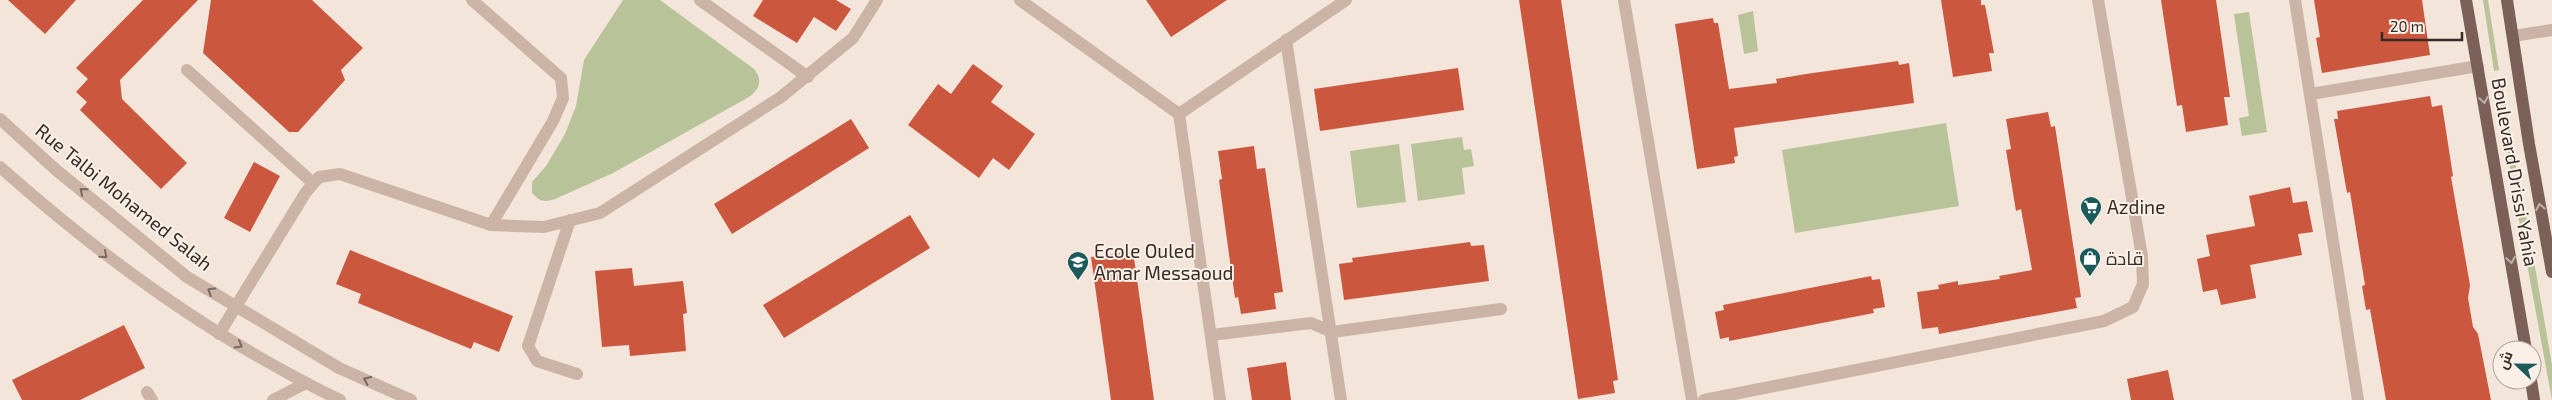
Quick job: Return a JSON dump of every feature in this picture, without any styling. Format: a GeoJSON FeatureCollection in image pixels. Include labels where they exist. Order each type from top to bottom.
{"type":"FeatureCollection","features":[{"type":"Feature","properties":{"kind":"main road","name":"Boulevard Drissi Yahia"},"geometry":{"type":"LineString","coordinates":[[2466,0],[2524,340]]}},
{"type":"Feature","properties":{"kind":"main road","name":"Boulevard Drissi Yahia"},"geometry":{"type":"LineString","coordinates":[[2507,0],[2529,144],[2552,272]]}},
{"type":"Feature","properties":{"kind":"street"},"geometry":{"type":"LineString","coordinates":[[472,0],[560,78],[563,98],[553,121],[491,225]]}},
{"type":"Feature","properties":{"kind":"street"},"geometry":{"type":"LineString","coordinates":[[700,0],[808,77]]}},
{"type":"Feature","properties":{"kind":"street"},"geometry":{"type":"LineString","coordinates":[[219,334],[306,192],[319,177],[340,174],[491,225],[544,227],[600,212],[781,97],[808,77],[853,38],[877,0]]}},
{"type":"Feature","properties":{"kind":"street"},"geometry":{"type":"LineString","coordinates":[[1020,0],[1179,114],[1220,400]]}},
{"type":"Feature","properties":{"kind":"street"},"geometry":{"type":"LineString","coordinates":[[1179,114],[1346,0]]}},
{"type":"Feature","properties":{"kind":"street"},"geometry":{"type":"LineString","coordinates":[[1624,0],[1692,400]]}},
{"type":"Feature","properties":{"kind":"street"},"geometry":{"type":"LineString","coordinates":[[1704,400],[2104,321],[2133,307],[2143,284],[2142,256],[2098,0]]}},
{"type":"Feature","properties":{"kind":"street"},"geometry":{"type":"LineString","coordinates":[[2295,0],[2312,94],[2358,400]]}},
{"type":"Feature","properties":{"kind":"street"},"geometry":{"type":"LineString","coordinates":[[2513,36],[2552,30]]}},
{"type":"Feature","properties":{"kind":"street"},"geometry":{"type":"LineString","coordinates":[[1286,40],[1341,400]]}},
{"type":"Feature","properties":{"kind":"street"},"geometry":{"type":"LineString","coordinates":[[2312,94],[2478,66]]}},
{"type":"Feature","properties":{"kind":"street"},"geometry":{"type":"LineString","coordinates":[[187,70],[313,184]]}},
{"type":"Feature","properties":{"kind":"street","name":"Rue Talbi Mohamed Salah"},"geometry":{"type":"LineString","coordinates":[[0,119],[56,169],[187,277],[339,368],[411,400]]}},
{"type":"Feature","properties":{"kind":"street"},"geometry":{"type":"LineString","coordinates":[[0,167],[111,260],[219,334],[306,384],[340,400]]}},
{"type":"Feature","properties":{"kind":"street"},"geometry":{"type":"LineString","coordinates":[[570,220],[528,346],[537,361],[577,374]]}},
{"type":"Feature","properties":{"kind":"street"},"geometry":{"type":"LineString","coordinates":[[1211,335],[1311,323],[1332,332],[1500,309]]}},
{"type":"Feature","properties":{"kind":"street"},"geometry":{"type":"LineString","coordinates":[[273,400],[306,384]]}},
{"type":"Feature","properties":{"kind":"green space"},"geometry":{"type":"Polygon","coordinates":[[[623,0],[660,0],[754,69],[759,77],[758,88],[749,97],[613,173],[555,199],[545,201],[539,199],[532,193],[532,182],[546,166],[565,134],[576,106],[584,60],[623,0]]]}},
{"type":"Feature","properties":{"kind":"green space"},"geometry":{"type":"Polygon","coordinates":[[[2483,0],[2488,0],[2499,70],[2494,71],[2483,0]]]}},
{"type":"Feature","properties":{"kind":"green space"},"geometry":{"type":"Polygon","coordinates":[[[1753,11],[1758,51],[1744,54],[1738,15],[1753,11]]]}},
{"type":"Feature","properties":{"kind":"green space"},"geometry":{"type":"Polygon","coordinates":[[[2249,12],[2267,132],[2242,136],[2239,118],[2249,116],[2234,14],[2249,12]]]}},
{"type":"Feature","properties":{"kind":"green space"},"geometry":{"type":"Polygon","coordinates":[[[2502,81],[2517,173],[2511,174],[2497,82],[2502,81]]]}},
{"type":"Feature","properties":{"kind":"green space"},"geometry":{"type":"Polygon","coordinates":[[[1946,123],[1959,206],[1795,233],[1782,150],[1946,123]]]}},
{"type":"Feature","properties":{"kind":"green space"},"geometry":{"type":"Polygon","coordinates":[[[1462,137],[1464,150],[1471,149],[1474,166],[1462,168],[1465,194],[1418,201],[1411,144],[1462,137]]]}},
{"type":"Feature","properties":{"kind":"green space"},"geometry":{"type":"Polygon","coordinates":[[[1399,144],[1406,202],[1357,208],[1350,151],[1399,144]]]}},
{"type":"Feature","properties":{"kind":"green space"},"geometry":{"type":"Polygon","coordinates":[[[2522,192],[2552,365],[2552,400],[2542,340],[2514,193],[2522,192]]]}},
{"type":"Feature","properties":{"kind":"building"},"geometry":{"type":"Polygon","coordinates":[[[8,0],[76,0],[45,34],[8,0]]]}},
{"type":"Feature","properties":{"kind":"building"},"geometry":{"type":"Polygon","coordinates":[[[143,0],[198,0],[120,80],[122,99],[187,163],[161,189],[80,110],[87,102],[76,92],[88,79],[76,68],[143,0]]]}},
{"type":"Feature","properties":{"kind":"building"},"geometry":{"type":"Polygon","coordinates":[[[211,0],[312,0],[363,48],[341,70],[345,80],[298,132],[289,132],[203,53],[211,0]]]}},
{"type":"Feature","properties":{"kind":"building"},"geometry":{"type":"Polygon","coordinates":[[[763,0],[836,0],[851,9],[836,31],[814,17],[797,43],[753,16],[763,0]]]}},
{"type":"Feature","properties":{"kind":"building"},"geometry":{"type":"Polygon","coordinates":[[[1146,0],[1227,0],[1171,37],[1146,0]]]}},
{"type":"Feature","properties":{"kind":"building"},"geometry":{"type":"Polygon","coordinates":[[[1519,0],[1561,0],[1618,380],[1613,381],[1615,393],[1578,399],[1519,0]]]}},
{"type":"Feature","properties":{"kind":"building"},"geometry":{"type":"Polygon","coordinates":[[[1941,0],[1981,0],[1981,5],[1985,5],[1994,53],[1989,53],[1992,71],[1953,77],[1941,0]]]}},
{"type":"Feature","properties":{"kind":"building"},"geometry":{"type":"Polygon","coordinates":[[[2161,0],[2216,0],[2230,97],[2224,97],[2228,125],[2186,132],[2182,105],[2177,106],[2161,0]]]}},
{"type":"Feature","properties":{"kind":"building"},"geometry":{"type":"Polygon","coordinates":[[[2314,0],[2422,0],[2430,55],[2322,73],[2316,38],[2320,37],[2314,0]]]}},
{"type":"Feature","properties":{"kind":"building"},"geometry":{"type":"Polygon","coordinates":[[[1713,18],[1714,23],[1718,23],[1729,89],[1777,83],[1776,79],[1806,74],[1898,61],[1899,65],[1909,63],[1914,103],[1734,128],[1738,156],[1734,157],[1735,163],[1697,169],[1675,24],[1713,18]]]}},
{"type":"Feature","properties":{"kind":"building"},"geometry":{"type":"Polygon","coordinates":[[[973,64],[1003,86],[991,102],[1035,134],[1009,170],[993,158],[979,178],[908,125],[938,84],[951,94],[973,64]]]}},
{"type":"Feature","properties":{"kind":"building"},"geometry":{"type":"Polygon","coordinates":[[[1458,68],[1464,110],[1320,131],[1314,89],[1458,68]]]}},
{"type":"Feature","properties":{"kind":"building"},"geometry":{"type":"Polygon","coordinates":[[[2430,96],[2432,107],[2442,105],[2453,176],[2451,177],[2470,285],[2468,298],[2473,327],[2478,334],[2491,400],[2386,400],[2370,309],[2366,310],[2362,286],[2365,285],[2350,192],[2347,193],[2334,119],[2338,119],[2337,111],[2430,96]]]}},
{"type":"Feature","properties":{"kind":"building"},"geometry":{"type":"Polygon","coordinates":[[[2048,112],[2051,127],[2055,126],[2081,297],[2075,298],[2077,308],[1939,334],[1938,327],[1922,329],[1917,292],[1939,289],[1938,285],[1958,281],[1958,285],[2000,279],[1999,276],[2032,270],[2021,209],[2016,211],[2006,150],[2011,149],[2006,119],[2048,112]]]}},
{"type":"Feature","properties":{"kind":"building"},"geometry":{"type":"Polygon","coordinates":[[[851,119],[869,148],[732,234],[714,204],[851,119]]]}},
{"type":"Feature","properties":{"kind":"building"},"geometry":{"type":"Polygon","coordinates":[[[1254,146],[1257,169],[1265,168],[1283,292],[1274,293],[1276,309],[1241,314],[1238,297],[1235,298],[1219,180],[1222,179],[1218,151],[1254,146]]]}},
{"type":"Feature","properties":{"kind":"building"},"geometry":{"type":"Polygon","coordinates":[[[254,162],[280,176],[250,232],[224,218],[254,162]]]}},
{"type":"Feature","properties":{"kind":"building"},"geometry":{"type":"Polygon","coordinates":[[[2290,187],[2293,203],[2307,201],[2313,232],[2298,234],[2302,255],[2250,265],[2256,298],[2221,305],[2217,289],[2203,292],[2197,259],[2210,256],[2206,235],[2255,226],[2249,196],[2290,187]]]}},
{"type":"Feature","properties":{"kind":"building"},"geometry":{"type":"Polygon","coordinates":[[[910,215],[930,248],[784,338],[763,305],[910,215]]]}},
{"type":"Feature","properties":{"kind":"building"},"geometry":{"type":"Polygon","coordinates":[[[1470,242],[1471,246],[1484,245],[1489,281],[1344,300],[1339,264],[1353,262],[1352,258],[1470,242]]]}},
{"type":"Feature","properties":{"kind":"building"},"geometry":{"type":"Polygon","coordinates":[[[350,250],[513,316],[499,352],[474,342],[471,349],[358,303],[361,294],[336,284],[350,250]]]}},
{"type":"Feature","properties":{"kind":"building"},"geometry":{"type":"Polygon","coordinates":[[[1133,251],[1154,400],[1111,400],[1091,257],[1133,251]]]}},
{"type":"Feature","properties":{"kind":"building"},"geometry":{"type":"Polygon","coordinates":[[[632,268],[634,286],[683,281],[687,313],[683,314],[686,351],[630,356],[629,345],[602,347],[595,271],[632,268]]]}},
{"type":"Feature","properties":{"kind":"building"},"geometry":{"type":"Polygon","coordinates":[[[1871,276],[1872,280],[1880,279],[1885,307],[1873,309],[1874,313],[1729,341],[1729,337],[1720,339],[1715,312],[1724,310],[1723,305],[1871,276]]]}},
{"type":"Feature","properties":{"kind":"building"},"geometry":{"type":"Polygon","coordinates":[[[124,325],[145,368],[80,400],[22,400],[12,380],[124,325]]]}},
{"type":"Feature","properties":{"kind":"building"},"geometry":{"type":"Polygon","coordinates":[[[1286,362],[1291,400],[1252,400],[1247,368],[1286,362]]]}},
{"type":"Feature","properties":{"kind":"building"},"geometry":{"type":"Polygon","coordinates":[[[2168,370],[2174,400],[2131,400],[2127,379],[2168,370]]]}},
{"type":"Feature","properties":{"kind":"place","name":"Azdine"},"geometry":{"type":"Point","coordinates":[2091,226]}},
{"type":"Feature","properties":{"kind":"place","name":"قادة"},"geometry":{"type":"Point","coordinates":[2090,277]}},
{"type":"Feature","properties":{"kind":"place","name":"Ecole Ouled Amar Messaoud"},"geometry":{"type":"Point","coordinates":[1078,281]}}]}
